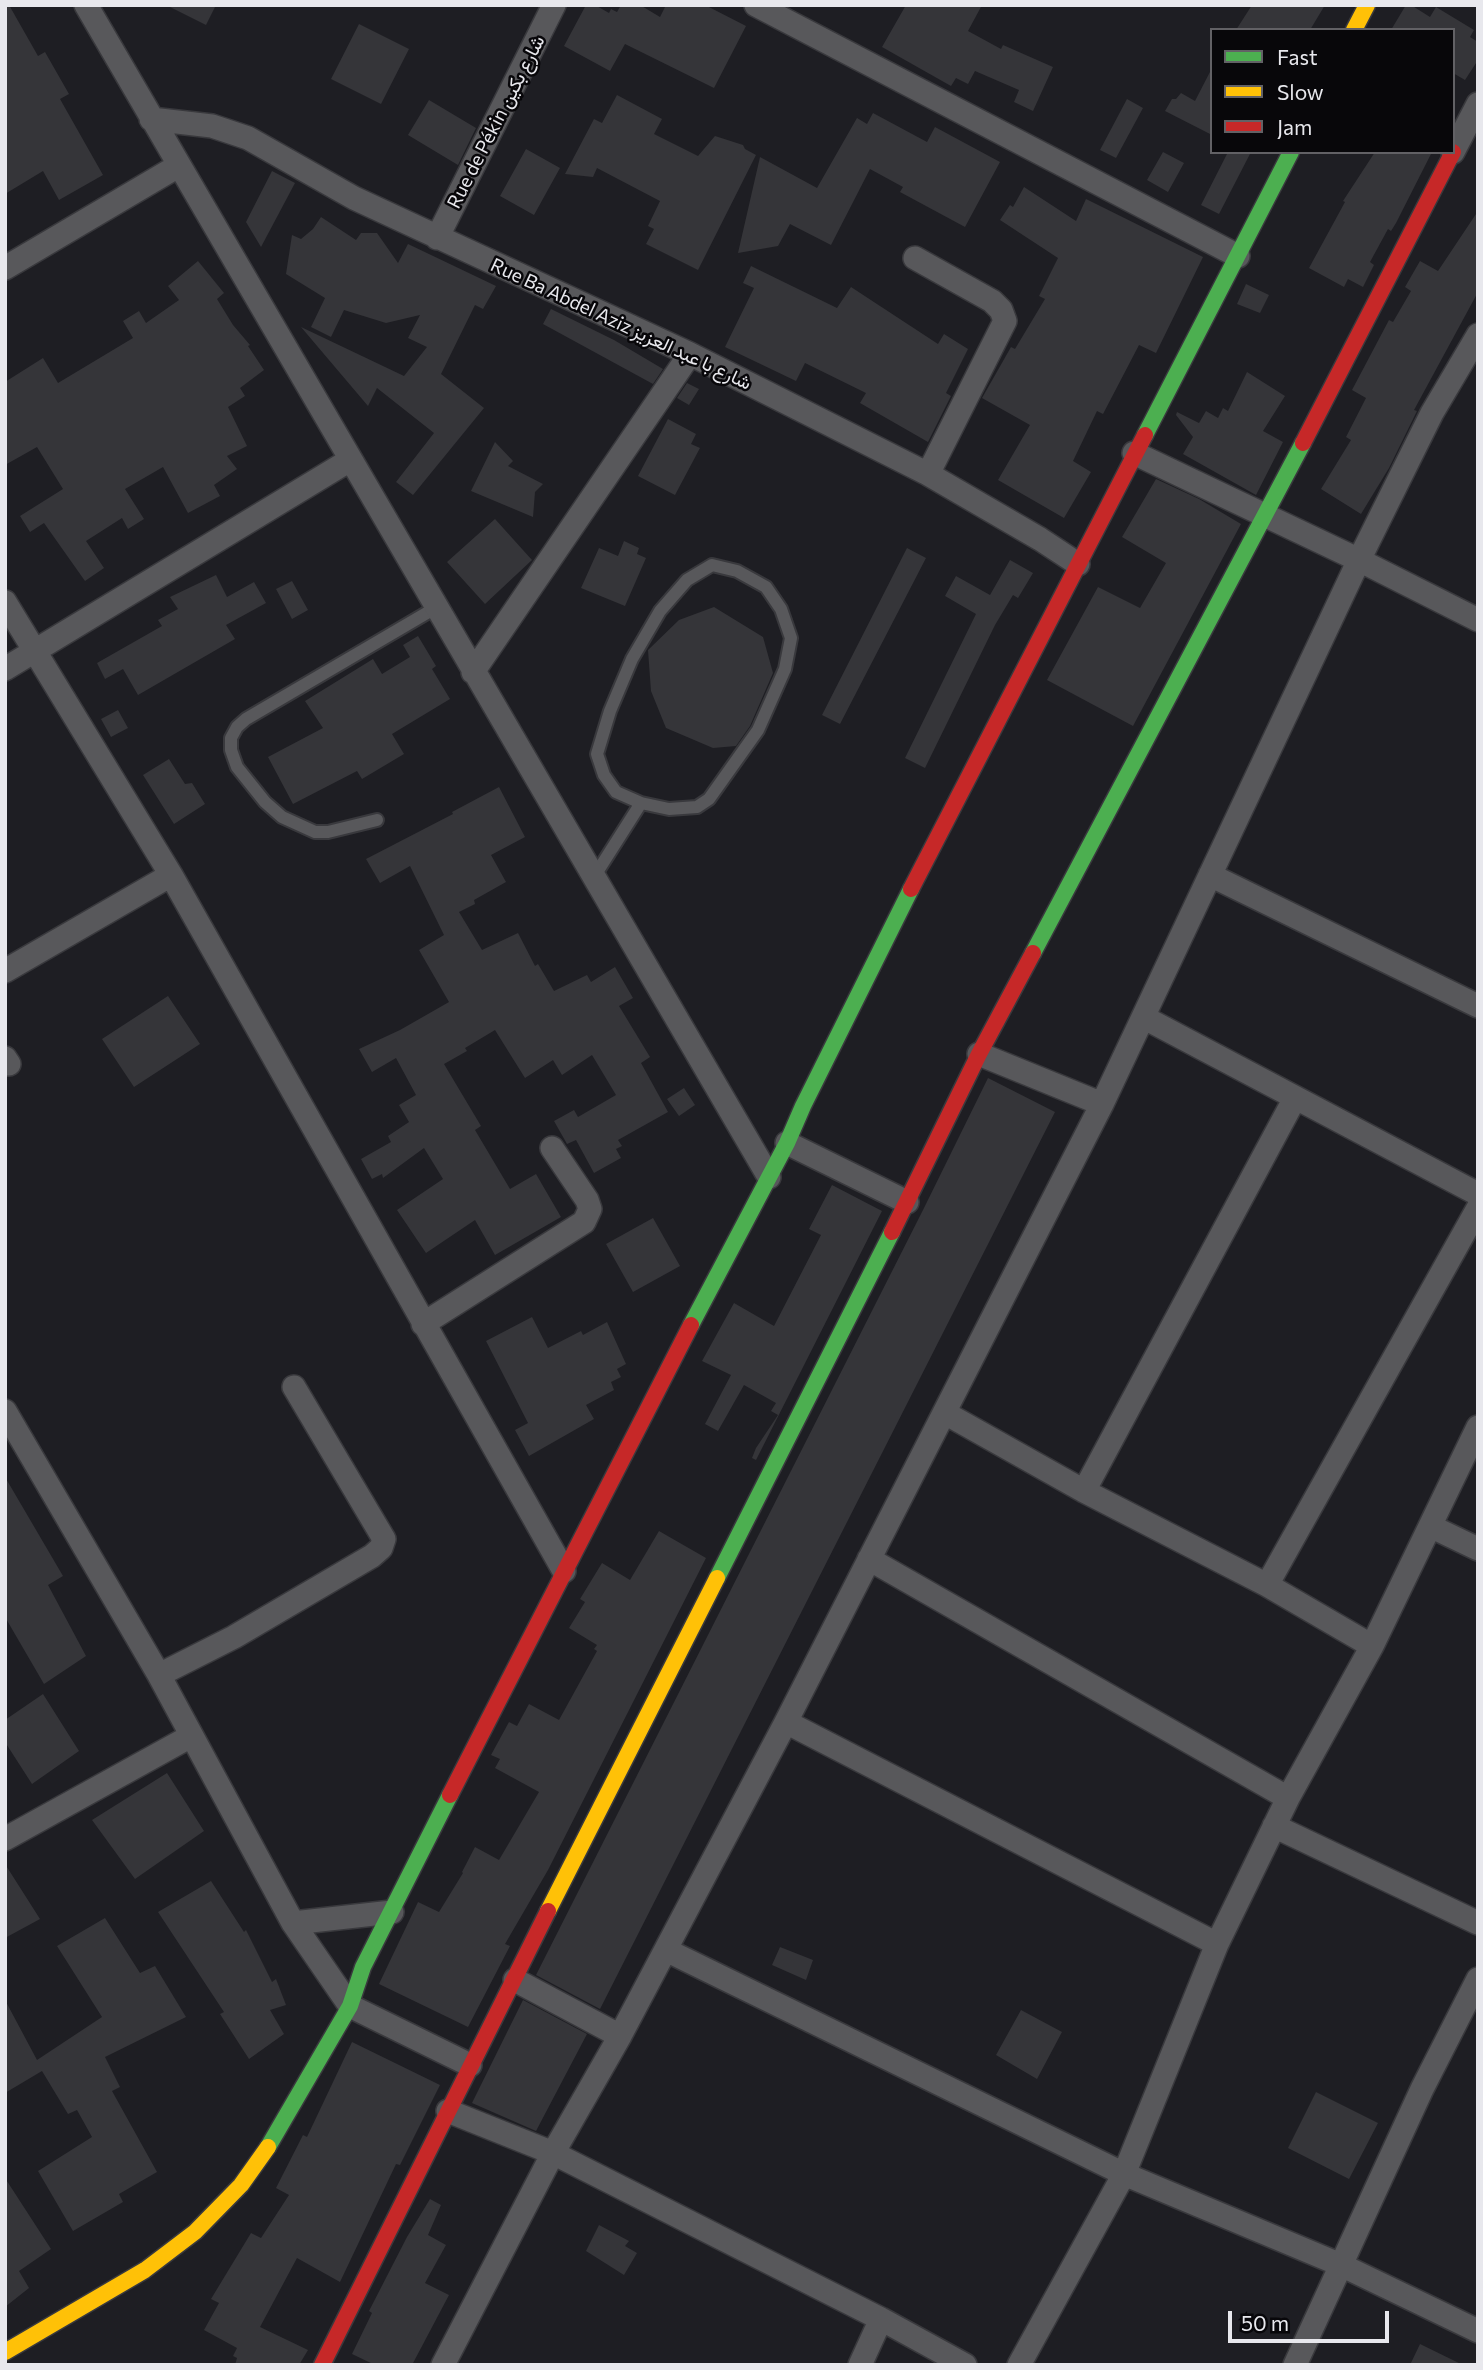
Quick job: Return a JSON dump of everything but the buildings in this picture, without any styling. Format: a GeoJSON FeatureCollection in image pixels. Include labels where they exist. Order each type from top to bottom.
{"type":"FeatureCollection","features":[{"type":"Feature","properties":{"kind":"street"},"geometry":{"type":"LineString","coordinates":[[86,5],[769,1177]]}},
{"type":"Feature","properties":{"kind":"street","name":"Rue de Pékin شارع بكين"},"geometry":{"type":"LineString","coordinates":[[437,238],[554,5]]}},
{"type":"Feature","properties":{"kind":"street"},"geometry":{"type":"LineString","coordinates":[[755,5],[1238,256]]}},
{"type":"Feature","properties":{"kind":"street"},"geometry":{"type":"LineString","coordinates":[[1355,28],[1367,5]]}},
{"type":"Feature","properties":{"kind":"street"},"geometry":{"type":"LineString","coordinates":[[1455,148],[1478,104]]}},
{"type":"Feature","properties":{"kind":"street","name":"Rue Ba Abdel Aziz شارع با عبد العزيز"},"geometry":{"type":"LineString","coordinates":[[151,119],[212,127],[248,138],[354,198],[690,354],[928,474],[1078,564]]}},
{"type":"Feature","properties":{"kind":"street"},"geometry":{"type":"LineString","coordinates":[[5,2352],[145,2270],[195,2232],[241,2185],[274,2138],[350,2006],[363,1967],[787,1143],[932,846],[1290,154]]}},
{"type":"Feature","properties":{"kind":"street"},"geometry":{"type":"LineString","coordinates":[[323,2365],[470,2065],[907,1202],[979,1054],[1266,516],[1452,154]]}},
{"type":"Feature","properties":{"kind":"street"},"geometry":{"type":"LineString","coordinates":[[5,268],[178,166]]}},
{"type":"Feature","properties":{"kind":"street"},"geometry":{"type":"LineString","coordinates":[[915,258],[992,301],[1002,310],[1005,321],[928,474]]}},
{"type":"Feature","properties":{"kind":"street"},"geometry":{"type":"LineString","coordinates":[[443,2365],[553,2153],[666,1950],[945,1413],[1102,1104],[1432,413],[1478,335]]}},
{"type":"Feature","properties":{"kind":"street"},"geometry":{"type":"LineString","coordinates":[[473,672],[690,354]]}},
{"type":"Feature","properties":{"kind":"street"},"geometry":{"type":"LineString","coordinates":[[1134,453],[1478,620]]}},
{"type":"Feature","properties":{"kind":"street"},"geometry":{"type":"LineString","coordinates":[[5,669],[349,460]]}},
{"type":"Feature","properties":{"kind":"street"},"geometry":{"type":"LineString","coordinates":[[5,602],[171,875],[564,1572]]}},
{"type":"Feature","properties":{"kind":"street"},"geometry":{"type":"LineString","coordinates":[[5,971],[171,875]]}},
{"type":"Feature","properties":{"kind":"street"},"geometry":{"type":"LineString","coordinates":[[1210,875],[1478,1006]]}},
{"type":"Feature","properties":{"kind":"street"},"geometry":{"type":"LineString","coordinates":[[1143,1017],[1478,1194]]}},
{"type":"Feature","properties":{"kind":"street"},"geometry":{"type":"LineString","coordinates":[[979,1054],[1102,1104]]}},
{"type":"Feature","properties":{"kind":"street"},"geometry":{"type":"LineString","coordinates":[[1084,1491],[1296,1098]]}},
{"type":"Feature","properties":{"kind":"street"},"geometry":{"type":"LineString","coordinates":[[787,1143],[907,1202]]}},
{"type":"Feature","properties":{"kind":"street"},"geometry":{"type":"LineString","coordinates":[[422,1324],[584,1222],[590,1209],[587,1200],[552,1148]]}},
{"type":"Feature","properties":{"kind":"street"},"geometry":{"type":"LineString","coordinates":[[1267,1585],[1478,1208]]}},
{"type":"Feature","properties":{"kind":"street"},"geometry":{"type":"LineString","coordinates":[[159,1675],[234,1637],[372,1556],[381,1548],[384,1539],[294,1387]]}},
{"type":"Feature","properties":{"kind":"street"},"geometry":{"type":"LineString","coordinates":[[5,1411],[13,1441],[159,1675],[293,1923],[350,2006],[470,2065]]}},
{"type":"Feature","properties":{"kind":"street"},"geometry":{"type":"LineString","coordinates":[[945,1413],[1084,1491],[1267,1585],[1373,1646]]}},
{"type":"Feature","properties":{"kind":"street"},"geometry":{"type":"LineString","coordinates":[[1019,2365],[1124,2174],[1217,1944],[1288,1798],[1373,1646],[1478,1427]]}},
{"type":"Feature","properties":{"kind":"street"},"geometry":{"type":"LineString","coordinates":[[1430,1526],[1478,1549]]}},
{"type":"Feature","properties":{"kind":"street"},"geometry":{"type":"LineString","coordinates":[[869,1559],[1288,1798]]}},
{"type":"Feature","properties":{"kind":"street"},"geometry":{"type":"LineString","coordinates":[[786,1722],[1217,1944]]}},
{"type":"Feature","properties":{"kind":"street"},"geometry":{"type":"LineString","coordinates":[[5,1839],[191,1736]]}},
{"type":"Feature","properties":{"kind":"street"},"geometry":{"type":"LineString","coordinates":[[1275,1826],[1478,1923]]}},
{"type":"Feature","properties":{"kind":"street"},"geometry":{"type":"LineString","coordinates":[[293,1923],[392,1912]]}},
{"type":"Feature","properties":{"kind":"street"},"geometry":{"type":"LineString","coordinates":[[666,1950],[1124,2174],[1341,2265],[1478,2331]]}},
{"type":"Feature","properties":{"kind":"street"},"geometry":{"type":"LineString","coordinates":[[1295,2365],[1422,2090],[1478,1979]]}},
{"type":"Feature","properties":{"kind":"street"},"geometry":{"type":"LineString","coordinates":[[515,1980],[620,2036]]}},
{"type":"Feature","properties":{"kind":"street"},"geometry":{"type":"LineString","coordinates":[[448,2111],[553,2153],[881,2319],[965,2365]]}},
{"type":"Feature","properties":{"kind":"street"},"geometry":{"type":"LineString","coordinates":[[860,2365],[881,2319]]}},
{"type":"Feature","properties":{"kind":"lane"},"geometry":{"type":"LineString","coordinates":[[712,565],[737,571],[766,587],[781,609],[791,638],[785,669],[758,730],[733,769],[709,799],[697,807],[669,809],[641,803],[616,792],[604,775],[597,754],[610,711],[632,659],[660,611],[687,580],[712,565]]}},
{"type":"Feature","properties":{"kind":"lane"},"geometry":{"type":"LineString","coordinates":[[377,820],[345,829],[314,832],[282,817],[265,802],[237,767],[231,750],[231,738],[237,727],[246,719],[437,607]]}},
{"type":"Feature","properties":{"kind":"lane"},"geometry":{"type":"LineString","coordinates":[[594,877],[641,803]]}},
{"type":"Feature","properties":{"kind":"traffic: fast"},"geometry":{"type":"LineString","coordinates":[[1145,435],[1290,154]]}},
{"type":"Feature","properties":{"kind":"traffic: fast"},"geometry":{"type":"LineString","coordinates":[[1033,953],[1303,443]]}},
{"type":"Feature","properties":{"kind":"traffic: fast"},"geometry":{"type":"LineString","coordinates":[[691,1325],[787,1143],[911,889]]}},
{"type":"Feature","properties":{"kind":"traffic: fast"},"geometry":{"type":"LineString","coordinates":[[717,1578],[892,1232]]}},
{"type":"Feature","properties":{"kind":"traffic: fast"},"geometry":{"type":"LineString","coordinates":[[268,2147],[350,2006],[363,1967],[450,1795]]}},
{"type":"Feature","properties":{"kind":"traffic: slow"},"geometry":{"type":"LineString","coordinates":[[1355,28],[1367,5]]}},
{"type":"Feature","properties":{"kind":"traffic: slow"},"geometry":{"type":"LineString","coordinates":[[548,1911],[717,1578]]}},
{"type":"Feature","properties":{"kind":"traffic: slow"},"geometry":{"type":"LineString","coordinates":[[5,2352],[145,2270],[195,2232],[241,2185],[268,2147]]}},
{"type":"Feature","properties":{"kind":"traffic: jam"},"geometry":{"type":"LineString","coordinates":[[1303,443],[1452,154]]}},
{"type":"Feature","properties":{"kind":"traffic: jam"},"geometry":{"type":"LineString","coordinates":[[911,889],[1145,435]]}},
{"type":"Feature","properties":{"kind":"traffic: jam"},"geometry":{"type":"LineString","coordinates":[[892,1232],[979,1054],[1033,953]]}},
{"type":"Feature","properties":{"kind":"traffic: jam"},"geometry":{"type":"LineString","coordinates":[[450,1795],[691,1325]]}},
{"type":"Feature","properties":{"kind":"traffic: jam"},"geometry":{"type":"LineString","coordinates":[[322,2365],[548,1911]]}}]}
